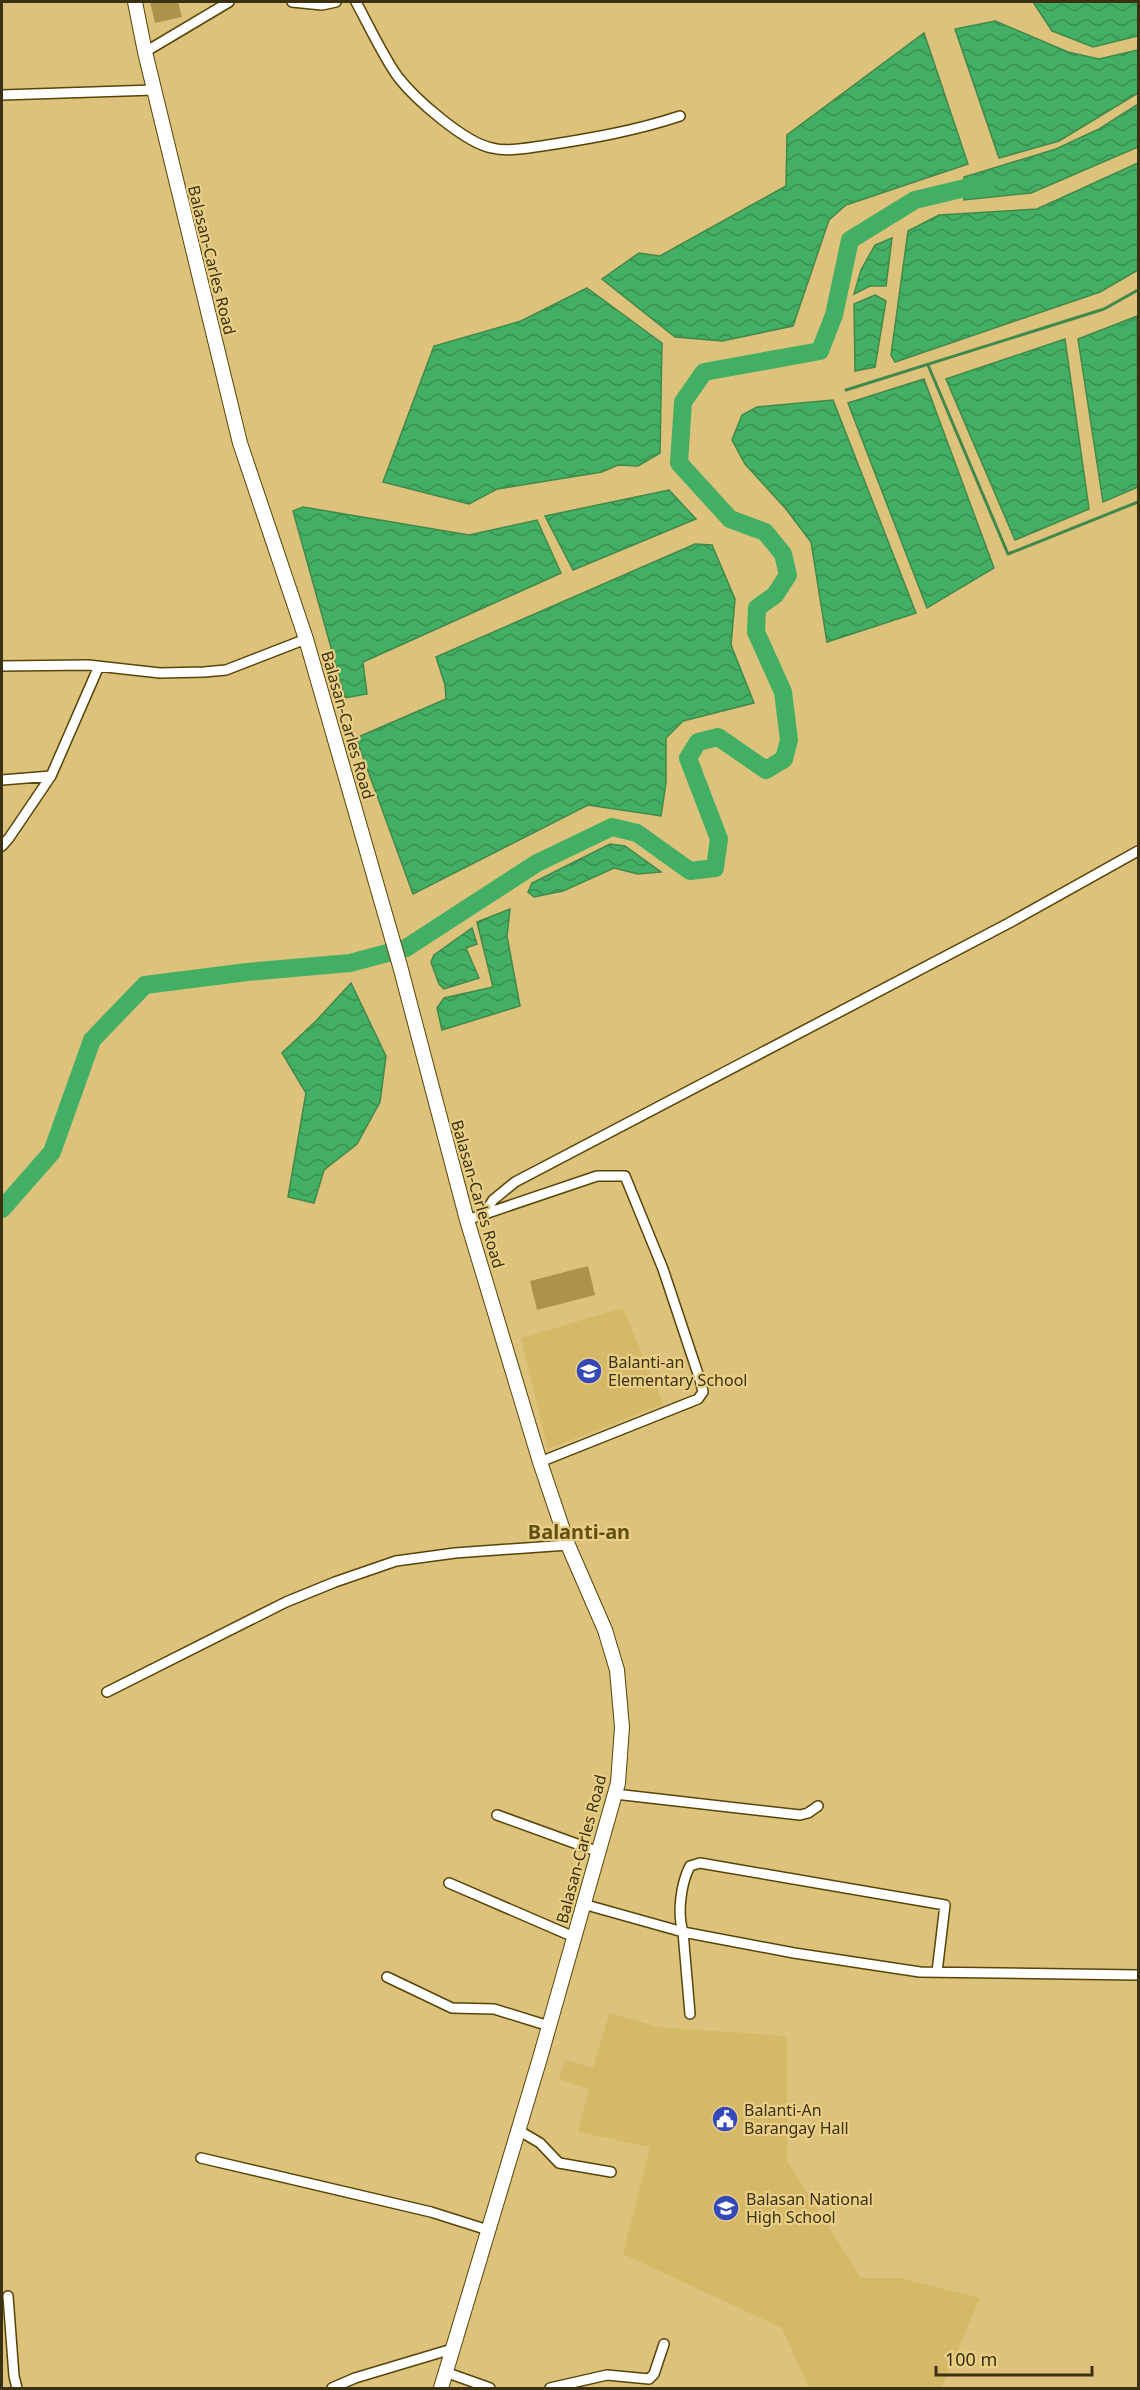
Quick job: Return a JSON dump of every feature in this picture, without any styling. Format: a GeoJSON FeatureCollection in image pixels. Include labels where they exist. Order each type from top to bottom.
{"type":"FeatureCollection","features":[{"type":"Feature","properties":{"kind":"main road","name":"Balasan-Carles Road"},"geometry":{"type":"LineString","coordinates":[[135,2],[154,90],[240,443],[306,639],[400,966],[467,1220],[540,1462],[568,1545],[605,1630],[617,1670],[622,1726],[618,1783],[549,2026],[441,2388]]}},
{"type":"Feature","properties":{"kind":"street"},"geometry":{"type":"LineString","coordinates":[[145,52],[229,2]]}},
{"type":"Feature","properties":{"kind":"street"},"geometry":{"type":"LineString","coordinates":[[292,2],[322,5],[336,2]]}},
{"type":"Feature","properties":{"kind":"street"},"geometry":{"type":"LineString","coordinates":[[356,2],[398,77],[432,111],[460,132],[490,148],[511,150],[584,139],[651,126],[680,117]]}},
{"type":"Feature","properties":{"kind":"street"},"geometry":{"type":"LineString","coordinates":[[2,95],[154,90]]}},
{"type":"Feature","properties":{"kind":"street"},"geometry":{"type":"LineString","coordinates":[[2,666],[99,666],[160,673],[226,670],[306,639]]}},
{"type":"Feature","properties":{"kind":"street"},"geometry":{"type":"LineString","coordinates":[[2,846],[51,776],[99,666]]}},
{"type":"Feature","properties":{"kind":"street"},"geometry":{"type":"LineString","coordinates":[[2,780],[51,776]]}},
{"type":"Feature","properties":{"kind":"street"},"geometry":{"type":"LineString","coordinates":[[485,1213],[493,1200],[515,1182],[1010,923],[1138,851]]}},
{"type":"Feature","properties":{"kind":"street"},"geometry":{"type":"LineString","coordinates":[[467,1220],[597,1176],[625,1176],[663,1269],[703,1392],[698,1399],[540,1462]]}},
{"type":"Feature","properties":{"kind":"street"},"geometry":{"type":"LineString","coordinates":[[107,1692],[286,1602],[334,1582],[396,1561],[455,1553],[568,1545]]}},
{"type":"Feature","properties":{"kind":"street"},"geometry":{"type":"LineString","coordinates":[[615,1794],[800,1815],[818,1806]]}},
{"type":"Feature","properties":{"kind":"street"},"geometry":{"type":"LineString","coordinates":[[497,1815],[599,1852]]}},
{"type":"Feature","properties":{"kind":"street"},"geometry":{"type":"LineString","coordinates":[[690,2014],[683,1932],[679,1919],[686,1874],[690,1866],[700,1863],[945,1905],[937,1972]]}},
{"type":"Feature","properties":{"kind":"street"},"geometry":{"type":"LineString","coordinates":[[449,1883],[574,1936]]}},
{"type":"Feature","properties":{"kind":"street"},"geometry":{"type":"LineString","coordinates":[[583,1904],[683,1932],[794,1953],[920,1972],[1138,1975]]}},
{"type":"Feature","properties":{"kind":"street"},"geometry":{"type":"LineString","coordinates":[[387,1977],[452,2008],[494,2009],[549,2026]]}},
{"type":"Feature","properties":{"kind":"street"},"geometry":{"type":"LineString","coordinates":[[518,2130],[540,2143],[559,2163],[611,2172]]}},
{"type":"Feature","properties":{"kind":"street"},"geometry":{"type":"LineString","coordinates":[[201,2158],[431,2212],[488,2230]]}},
{"type":"Feature","properties":{"kind":"street"},"geometry":{"type":"LineString","coordinates":[[8,2296],[16,2388]]}},
{"type":"Feature","properties":{"kind":"street"},"geometry":{"type":"LineString","coordinates":[[550,2388],[607,2375],[649,2384],[664,2344]]}},
{"type":"Feature","properties":{"kind":"street"},"geometry":{"type":"LineString","coordinates":[[332,2388],[355,2378],[452,2349]]}},
{"type":"Feature","properties":{"kind":"street"},"geometry":{"type":"LineString","coordinates":[[445,2372],[490,2388]]}},
{"type":"Feature","properties":{"kind":"shaded area"},"geometry":{"type":"Polygon","coordinates":[[[150,2],[178,2],[182,17],[155,23],[150,2]]]}},
{"type":"Feature","properties":{"kind":"shaded area"},"geometry":{"type":"Polygon","coordinates":[[[588,1266],[595,1295],[537,1310],[530,1281],[588,1266]]]}},
{"type":"Feature","properties":{"kind":"shaded area","name":"Balanti-an Elementary School"},"geometry":{"type":"Polygon","coordinates":[[[623,1308],[663,1404],[548,1449],[521,1338],[623,1308]]]}},
{"type":"Feature","properties":{"kind":"shaded area","name":"Balasan National High School"},"geometry":{"type":"Polygon","coordinates":[[[609,2013],[659,2027],[787,2036],[787,2161],[861,2278],[901,2278],[980,2298],[941,2388],[809,2388],[782,2328],[623,2254],[650,2147],[578,2132],[589,2089],[559,2079],[565,2060],[593,2068],[609,2013]]]}},
{"type":"Feature","properties":{"kind":"water"},"geometry":{"type":"Polygon","coordinates":[[[1033,2],[1138,2],[1138,36],[1093,47],[1052,31],[1033,2]]]}},
{"type":"Feature","properties":{"kind":"water"},"geometry":{"type":"Polygon","coordinates":[[[995,21],[1068,52],[1099,59],[1138,50],[1138,93],[1059,141],[999,158],[955,29],[995,21]]]}},
{"type":"Feature","properties":{"kind":"water"},"geometry":{"type":"Polygon","coordinates":[[[924,33],[968,164],[846,205],[829,220],[793,326],[722,341],[675,337],[602,279],[639,253],[660,256],[786,186],[787,135],[924,33]]]}},
{"type":"Feature","properties":{"kind":"water"},"geometry":{"type":"Polygon","coordinates":[[[1138,104],[1138,147],[1031,193],[964,200],[964,177],[1056,149],[1099,129],[1138,104]]]}},
{"type":"Feature","properties":{"kind":"water"},"geometry":{"type":"Polygon","coordinates":[[[1138,163],[1138,270],[1100,292],[895,362],[891,355],[908,231],[939,215],[1037,209],[1138,163]]]}},
{"type":"Feature","properties":{"kind":"water"},"geometry":{"type":"Polygon","coordinates":[[[892,238],[886,286],[870,286],[854,294],[861,270],[875,245],[892,238]]]}},
{"type":"Feature","properties":{"kind":"water"},"geometry":{"type":"Polygon","coordinates":[[[587,288],[662,343],[660,453],[638,466],[618,465],[602,472],[497,489],[469,504],[383,482],[434,346],[521,321],[587,288]]]}},
{"type":"Feature","properties":{"kind":"water"},"geometry":{"type":"Polygon","coordinates":[[[875,295],[886,301],[875,367],[855,371],[854,304],[875,295]]]}},
{"type":"Feature","properties":{"kind":"water"},"geometry":{"type":"Polygon","coordinates":[[[1137,316],[1138,487],[1103,502],[1078,339],[1137,316]]]}},
{"type":"Feature","properties":{"kind":"water"},"geometry":{"type":"Polygon","coordinates":[[[1065,339],[1089,509],[1015,540],[946,379],[1065,339]]]}},
{"type":"Feature","properties":{"kind":"water"},"geometry":{"type":"Polygon","coordinates":[[[924,379],[994,568],[927,608],[848,403],[924,379]]]}},
{"type":"Feature","properties":{"kind":"water"},"geometry":{"type":"Polygon","coordinates":[[[833,400],[916,613],[827,642],[811,542],[786,509],[745,464],[732,440],[742,415],[757,407],[833,400]]]}},
{"type":"Feature","properties":{"kind":"water"},"geometry":{"type":"Polygon","coordinates":[[[669,490],[696,519],[573,570],[545,516],[669,490]]]}},
{"type":"Feature","properties":{"kind":"water"},"geometry":{"type":"Polygon","coordinates":[[[303,507],[469,535],[537,520],[561,573],[363,662],[367,694],[345,698],[293,511],[303,507]]]}},
{"type":"Feature","properties":{"kind":"water"},"geometry":{"type":"Polygon","coordinates":[[[695,544],[712,545],[735,599],[731,645],[754,703],[683,721],[666,738],[666,783],[661,816],[588,805],[413,894],[356,738],[446,699],[445,685],[436,657],[695,544]]]}},
{"type":"Feature","properties":{"kind":"water"},"geometry":{"type":"Polygon","coordinates":[[[610,844],[625,846],[661,872],[638,874],[614,868],[563,891],[534,897],[528,892],[532,883],[610,844]]]}},
{"type":"Feature","properties":{"kind":"water"},"geometry":{"type":"Polygon","coordinates":[[[510,909],[507,936],[520,1006],[442,1030],[437,1008],[444,998],[493,987],[477,922],[510,909]]]}},
{"type":"Feature","properties":{"kind":"water"},"geometry":{"type":"Polygon","coordinates":[[[472,928],[477,944],[466,948],[479,978],[444,989],[439,984],[431,962],[434,955],[472,928]]]}},
{"type":"Feature","properties":{"kind":"water"},"geometry":{"type":"Polygon","coordinates":[[[351,983],[386,1056],[380,1102],[357,1144],[324,1170],[314,1203],[288,1197],[306,1093],[282,1053],[351,983]]]}},
{"type":"Feature","properties":{"kind":"waterway"},"geometry":{"type":"LineString","coordinates":[[2,1209],[52,1152],[92,1040],[145,985],[247,972],[350,963],[406,948],[537,863],[612,827],[637,833],[690,871],[715,868],[719,839],[688,758],[698,742],[718,737],[766,770],[784,759],[789,740],[783,692],[756,632],[757,608],[775,595],[788,575],[783,554],[765,532],[730,519],[679,463],[683,402],[704,372],[820,351],[834,315],[850,240],[915,200],[986,183]]}},
{"type":"Feature","properties":{"kind":"waterway"},"geometry":{"type":"LineString","coordinates":[[846,390],[1104,309],[1138,290]]}},
{"type":"Feature","properties":{"kind":"waterway"},"geometry":{"type":"LineString","coordinates":[[928,365],[1008,554],[1138,502]]}},
{"type":"Feature","properties":{"kind":"place","name":"Balanti-an Elementary School"},"geometry":{"type":"Point","coordinates":[589,1371]}},
{"type":"Feature","properties":{"kind":"place","name":"Balanti-An Barangay Hall"},"geometry":{"type":"Point","coordinates":[725,2119]}},
{"type":"Feature","properties":{"kind":"place","name":"Balasan National High School"},"geometry":{"type":"Point","coordinates":[726,2208]}},
{"type":"Feature","properties":{"kind":"district","name":"Balanti-an"},"geometry":{"type":"Point","coordinates":[579,1531]}}]}
